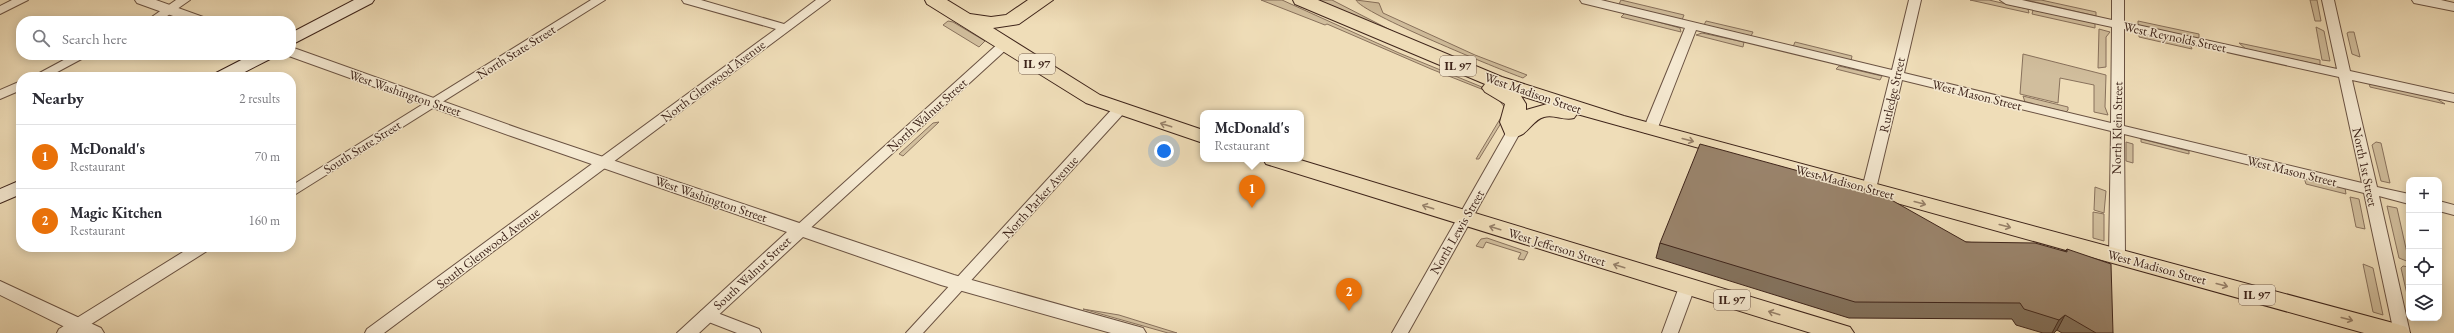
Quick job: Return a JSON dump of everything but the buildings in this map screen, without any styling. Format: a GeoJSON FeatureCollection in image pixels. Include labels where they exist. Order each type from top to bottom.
{"type":"FeatureCollection","features":[{"type":"Feature","properties":{"kind":"main road"},"geometry":{"type":"LineString","coordinates":[[296,37],[366,0]]}},
{"type":"Feature","properties":{"kind":"main road","name":"IL 97"},"geometry":{"type":"LineString","coordinates":[[934,0],[1084,94],[1119,110],[1200,136]]}},
{"type":"Feature","properties":{"kind":"main road"},"geometry":{"type":"LineString","coordinates":[[964,19],[991,23],[1012,20],[1030,6],[1044,0]]}},
{"type":"Feature","properties":{"kind":"main road","name":"North Walnut Street"},"geometry":{"type":"LineString","coordinates":[[1005,44],[1054,0]]}},
{"type":"Feature","properties":{"kind":"main road"},"geometry":{"type":"LineString","coordinates":[[1289,0],[1401,52],[1508,95],[1517,106],[1511,122],[1514,131],[1531,114],[1543,110],[1617,120]]}},
{"type":"Feature","properties":{"kind":"main road","name":"West Madison Street"},"geometry":{"type":"LineString","coordinates":[[1302,0],[1495,81],[1617,120],[2398,333]]}},
{"type":"Feature","properties":{"kind":"main road"},"geometry":{"type":"LineString","coordinates":[[1340,0],[1381,22],[1463,59],[1599,109],[1617,120]]}},
{"type":"Feature","properties":{"kind":"main road"},"geometry":{"type":"LineString","coordinates":[[232,72],[254,60]]}},
{"type":"Feature","properties":{"kind":"main road","name":"West Jefferson Street"},"geometry":{"type":"LineString","coordinates":[[1284,162],[1841,333]]}},
{"type":"Feature","properties":{"kind":"main road"},"geometry":{"type":"LineString","coordinates":[[0,197],[16,189]]}},
{"type":"Feature","properties":{"kind":"street"},"geometry":{"type":"LineString","coordinates":[[0,10],[22,0]]}},
{"type":"Feature","properties":{"kind":"street"},"geometry":{"type":"LineString","coordinates":[[142,0],[187,16]]}},
{"type":"Feature","properties":{"kind":"street"},"geometry":{"type":"LineString","coordinates":[[160,16],[184,0]]}},
{"type":"Feature","properties":{"kind":"street","name":"North State Street"},"geometry":{"type":"LineString","coordinates":[[434,103],[599,0]]}},
{"type":"Feature","properties":{"kind":"street"},"geometry":{"type":"LineString","coordinates":[[688,0],[785,28]]}},
{"type":"Feature","properties":{"kind":"street","name":"North Glenwood Avenue"},"geometry":{"type":"LineString","coordinates":[[603,162],[824,0]]}},
{"type":"Feature","properties":{"kind":"street","name":"West Mason Street"},"geometry":{"type":"LineString","coordinates":[[1586,0],[2406,198]]}},
{"type":"Feature","properties":{"kind":"street","name":"Rutledge Street"},"geometry":{"type":"LineString","coordinates":[[1869,189],[1915,0]]}},
{"type":"Feature","properties":{"kind":"street","name":"West Reynolds Street"},"geometry":{"type":"LineString","coordinates":[[2006,0],[2454,98]]}},
{"type":"Feature","properties":{"kind":"street","name":"North Klein Street"},"geometry":{"type":"LineString","coordinates":[[2116,256],[2118,0]]}},
{"type":"Feature","properties":{"kind":"street","name":"North 1st Street"},"geometry":{"type":"LineString","coordinates":[[2328,0],[2402,333]]}},
{"type":"Feature","properties":{"kind":"street"},"geometry":{"type":"LineString","coordinates":[[2419,0],[2454,7]]}},
{"type":"Feature","properties":{"kind":"street"},"geometry":{"type":"LineString","coordinates":[[1650,130],[1692,26]]}},
{"type":"Feature","properties":{"kind":"street","name":"North Walnut Street"},"geometry":{"type":"LineString","coordinates":[[800,230],[1005,44]]}},
{"type":"Feature","properties":{"kind":"street","name":"West Washington Street"},"geometry":{"type":"LineString","coordinates":[[296,54],[603,162],[960,284],[1136,333]]}},
{"type":"Feature","properties":{"kind":"street"},"geometry":{"type":"LineString","coordinates":[[48,72],[73,60]]}},
{"type":"Feature","properties":{"kind":"street"},"geometry":{"type":"LineString","coordinates":[[0,96],[16,88]]}},
{"type":"Feature","properties":{"kind":"street","name":"South State Street"},"geometry":{"type":"LineString","coordinates":[[296,189],[434,103]]}},
{"type":"Feature","properties":{"kind":"street","name":"North Parker Avenue"},"geometry":{"type":"LineString","coordinates":[[914,333],[1119,110]]}},
{"type":"Feature","properties":{"kind":"street","name":"North Lewis Street"},"geometry":{"type":"LineString","coordinates":[[1400,333],[1466,219],[1514,131]]}},
{"type":"Feature","properties":{"kind":"street","name":"South Glenwood Avenue"},"geometry":{"type":"LineString","coordinates":[[373,333],[603,162]]}},
{"type":"Feature","properties":{"kind":"street"},"geometry":{"type":"LineString","coordinates":[[2442,207],[2454,210]]}},
{"type":"Feature","properties":{"kind":"street","name":"South Walnut Street"},"geometry":{"type":"LineString","coordinates":[[687,333],[800,230]]}},
{"type":"Feature","properties":{"kind":"street"},"geometry":{"type":"LineString","coordinates":[[0,287],[79,330],[195,252]]}},
{"type":"Feature","properties":{"kind":"street"},"geometry":{"type":"LineString","coordinates":[[1670,333],[1687,287]]}},
{"type":"Feature","properties":{"kind":"street"},"geometry":{"type":"LineString","coordinates":[[707,315],[753,333]]}},
{"type":"Feature","properties":{"kind":"shaded area"},"geometry":{"type":"Polygon","coordinates":[[[1261,0],[1282,0],[1399,53],[1499,94],[1509,110],[1479,159],[1476,159],[1506,109],[1494,94],[1431,69],[1327,24],[1325,25],[1261,0]]]}},
{"type":"Feature","properties":{"kind":"shaded area"},"geometry":{"type":"Polygon","coordinates":[[[1313,0],[1332,0],[1406,38],[1313,0]]]}},
{"type":"Feature","properties":{"kind":"shaded area"},"geometry":{"type":"Polygon","coordinates":[[[1356,0],[1379,3],[1383,13],[1475,55],[1527,75],[1523,78],[1433,41],[1381,17],[1364,7],[1356,0]]]}},
{"type":"Feature","properties":{"kind":"shaded area"},"geometry":{"type":"Polygon","coordinates":[[[1621,0],[1684,15],[1682,20],[1619,4],[1621,0]]]}},
{"type":"Feature","properties":{"kind":"shaded area"},"geometry":{"type":"Polygon","coordinates":[[[1970,0],[1989,0],[2028,9],[2029,13],[1970,0]]]}},
{"type":"Feature","properties":{"kind":"shaded area"},"geometry":{"type":"Polygon","coordinates":[[[2026,0],[2041,0],[2096,12],[2096,16],[2026,0]]]}},
{"type":"Feature","properties":{"kind":"shaded area"},"geometry":{"type":"Polygon","coordinates":[[[2310,0],[2317,0],[2321,21],[2315,21],[2310,0]]]}},
{"type":"Feature","properties":{"kind":"shaded area"},"geometry":{"type":"Polygon","coordinates":[[[2033,10],[2095,23],[2095,28],[2032,14],[2033,10]]]}},
{"type":"Feature","properties":{"kind":"shaded area"},"geometry":{"type":"Polygon","coordinates":[[[1625,13],[1680,28],[1681,32],[1621,17],[1625,13]]]}},
{"type":"Feature","properties":{"kind":"shaded area"},"geometry":{"type":"Polygon","coordinates":[[[948,21],[953,22],[985,41],[979,47],[943,25],[948,21]]]}},
{"type":"Feature","properties":{"kind":"shaded area"},"geometry":{"type":"Polygon","coordinates":[[[1706,21],[1753,32],[1751,36],[1704,25],[1706,21]]]}},
{"type":"Feature","properties":{"kind":"shaded area"},"geometry":{"type":"Polygon","coordinates":[[[2138,21],[2199,34],[2199,39],[2138,26],[2138,21]]]}},
{"type":"Feature","properties":{"kind":"shaded area"},"geometry":{"type":"Polygon","coordinates":[[[2316,27],[2324,31],[2330,61],[2322,60],[2316,27]]]}},
{"type":"Feature","properties":{"kind":"shaded area"},"geometry":{"type":"Polygon","coordinates":[[[2099,29],[2110,32],[2106,37],[2106,67],[2098,68],[2099,29]]]}},
{"type":"Feature","properties":{"kind":"shaded area"},"geometry":{"type":"Polygon","coordinates":[[[2354,32],[2360,57],[2352,54],[2347,33],[2354,32]]]}},
{"type":"Feature","properties":{"kind":"shaded area"},"geometry":{"type":"Polygon","coordinates":[[[1702,33],[1744,42],[1743,47],[1696,35],[1702,33]]]}},
{"type":"Feature","properties":{"kind":"shaded area"},"geometry":{"type":"Polygon","coordinates":[[[2139,33],[2190,44],[2192,49],[2139,37],[2139,33]]]}},
{"type":"Feature","properties":{"kind":"shaded area"},"geometry":{"type":"Polygon","coordinates":[[[1795,42],[1852,56],[1851,61],[1793,47],[1795,42]]]}},
{"type":"Feature","properties":{"kind":"shaded area"},"geometry":{"type":"Polygon","coordinates":[[[2239,43],[2320,60],[2320,65],[2246,49],[2239,43]]]}},
{"type":"Feature","properties":{"kind":"shaded area"},"geometry":{"type":"Polygon","coordinates":[[[2023,54],[2106,75],[2105,107],[2108,115],[2094,112],[2094,85],[2060,78],[2058,103],[2020,94],[2023,54]]]}},
{"type":"Feature","properties":{"kind":"shaded area"},"geometry":{"type":"Polygon","coordinates":[[[1839,66],[1882,76],[1880,80],[1836,69],[1839,66]]]}},
{"type":"Feature","properties":{"kind":"shaded area"},"geometry":{"type":"Polygon","coordinates":[[[2369,83],[2434,97],[2445,104],[2370,87],[2369,83]]]}},
{"type":"Feature","properties":{"kind":"shaded area"},"geometry":{"type":"Polygon","coordinates":[[[2023,96],[2068,107],[2068,110],[2066,112],[2025,102],[2023,96]]]}},
{"type":"Feature","properties":{"kind":"shaded area"},"geometry":{"type":"Polygon","coordinates":[[[939,122],[903,156],[899,154],[933,123],[939,122]]]}},
{"type":"Feature","properties":{"kind":"shaded area"},"geometry":{"type":"Polygon","coordinates":[[[2141,139],[2189,151],[2189,154],[2141,142],[2141,139]]]}},
{"type":"Feature","properties":{"kind":"shaded area"},"geometry":{"type":"Polygon","coordinates":[[[2126,142],[2133,144],[2133,163],[2126,161],[2126,142]]]}},
{"type":"Feature","properties":{"kind":"shaded area"},"geometry":{"type":"Polygon","coordinates":[[[2376,142],[2381,143],[2390,183],[2381,181],[2372,145],[2376,142]]]}},
{"type":"Feature","properties":{"kind":"shaded area"},"geometry":{"type":"Polygon","coordinates":[[[2304,178],[2345,188],[2346,194],[2306,184],[2304,178]]]}},
{"type":"Feature","properties":{"kind":"shaded area"},"geometry":{"type":"Polygon","coordinates":[[[2095,187],[2106,191],[2104,213],[2094,210],[2095,187]]]}},
{"type":"Feature","properties":{"kind":"shaded area"},"geometry":{"type":"Polygon","coordinates":[[[2350,197],[2359,199],[2365,229],[2356,227],[2350,197]]]}},
{"type":"Feature","properties":{"kind":"shaded area"},"geometry":{"type":"Polygon","coordinates":[[[2387,206],[2397,208],[2406,248],[2406,261],[2399,258],[2387,206]]]}},
{"type":"Feature","properties":{"kind":"shaded area"},"geometry":{"type":"Polygon","coordinates":[[[2093,212],[2104,214],[2104,241],[2093,238],[2093,212]]]}},
{"type":"Feature","properties":{"kind":"shaded area"},"geometry":{"type":"Polygon","coordinates":[[[1487,238],[1528,252],[1524,260],[1518,259],[1521,253],[1486,242],[1483,248],[1476,246],[1481,239],[1487,238]]]}},
{"type":"Feature","properties":{"kind":"shaded area"},"geometry":{"type":"Polygon","coordinates":[[[2363,264],[2373,268],[2383,315],[2373,312],[2363,264]]]}},
{"type":"Feature","properties":{"kind":"shaded area"},"geometry":{"type":"Polygon","coordinates":[[[2403,266],[2406,266],[2406,290],[2401,268],[2403,266]]]}},
{"type":"Feature","properties":{"kind":"shaded area"},"geometry":{"type":"Polygon","coordinates":[[[1083,309],[1119,315],[1177,333],[1168,333],[1083,309]]]}},
{"type":"Feature","properties":{"kind":"place","name":"McDonald's"},"geometry":{"type":"Point","coordinates":[1252,208]}},
{"type":"Feature","properties":{"kind":"place","name":"Magic Kitchen"},"geometry":{"type":"Point","coordinates":[1349,311]}}]}
